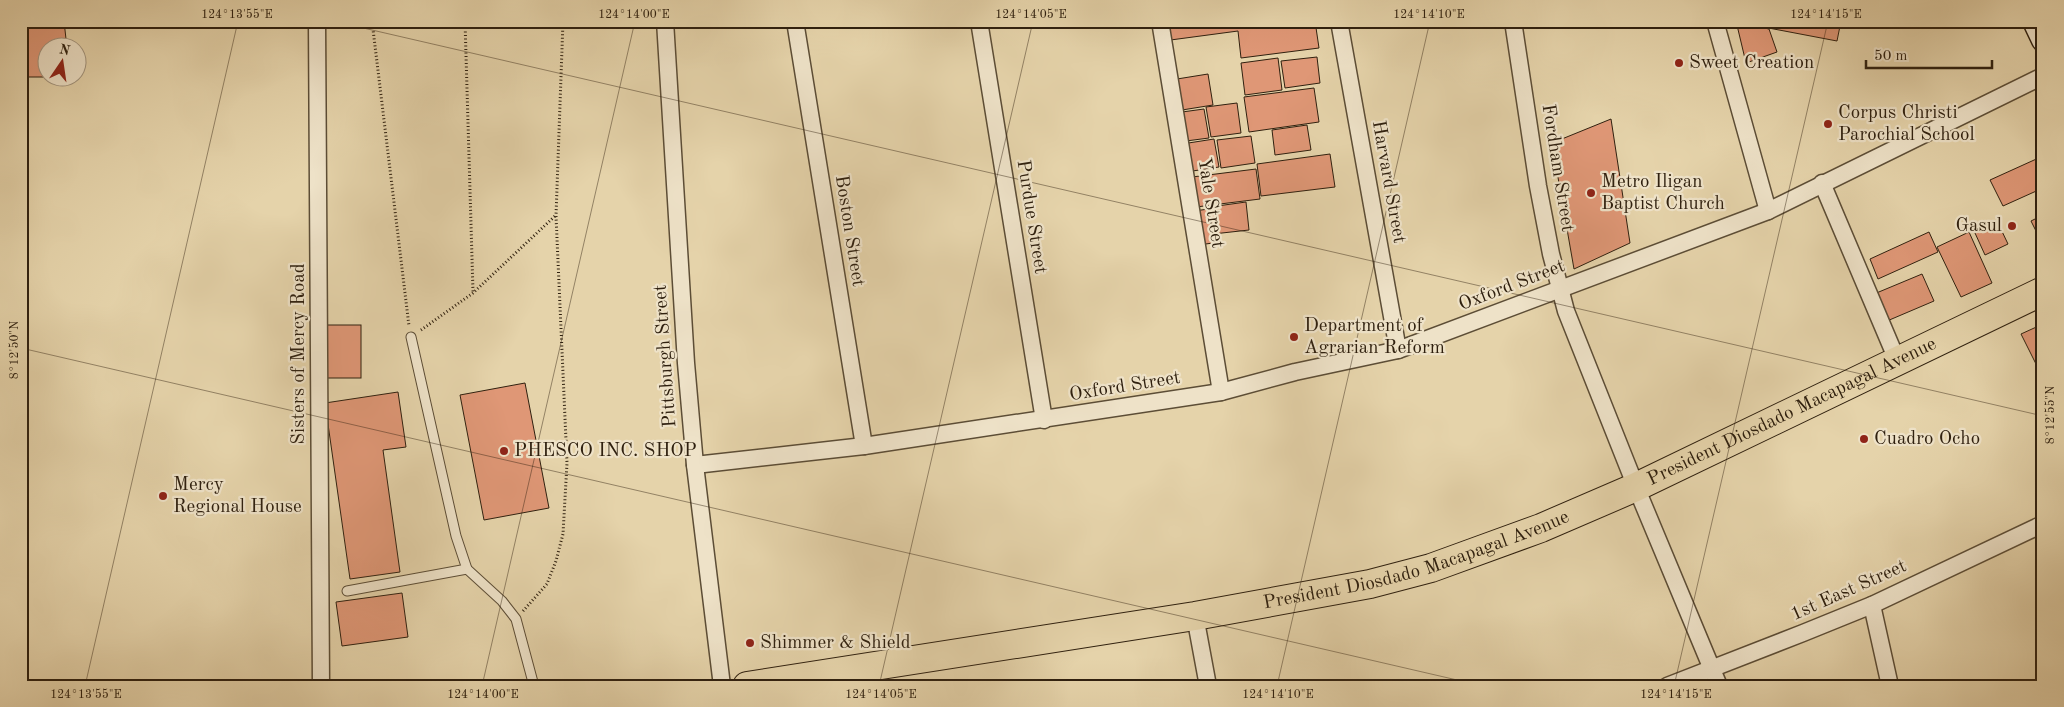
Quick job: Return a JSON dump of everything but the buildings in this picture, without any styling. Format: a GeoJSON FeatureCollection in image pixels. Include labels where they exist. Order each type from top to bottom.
{"type":"FeatureCollection","features":[{"type":"Feature","properties":{"kind":"highway","name":"President Diosdado Macapagal Avenue"},"geometry":{"type":"LineString","coordinates":[[747,686],[1195,616],[1370,584],[1431,568],[1541,528],[1636,487],[1897,360],[2043,292]]}},
{"type":"Feature","properties":{"kind":"main road"},"geometry":{"type":"LineString","coordinates":[[2034,21],[2043,40]]}},
{"type":"Feature","properties":{"kind":"street","name":"Sisters of Mercy Road"},"geometry":{"type":"LineString","coordinates":[[317,21],[320,686]]}},
{"type":"Feature","properties":{"kind":"street","name":"Pittsburgh Street"},"geometry":{"type":"LineString","coordinates":[[665,21],[678,248],[695,465],[722,686]]}},
{"type":"Feature","properties":{"kind":"street","name":"Boston Street"},"geometry":{"type":"LineString","coordinates":[[795,21],[864,446]]}},
{"type":"Feature","properties":{"kind":"street","name":"Purdue Street"},"geometry":{"type":"LineString","coordinates":[[979,21],[1044,420]]}},
{"type":"Feature","properties":{"kind":"street","name":"Yale Street"},"geometry":{"type":"LineString","coordinates":[[1160,21],[1221,392]]}},
{"type":"Feature","properties":{"kind":"street","name":"Harvard Street"},"geometry":{"type":"LineString","coordinates":[[1339,21],[1398,350]]}},
{"type":"Feature","properties":{"kind":"street","name":"Fordham Street"},"geometry":{"type":"LineString","coordinates":[[1513,21],[1550,254],[1566,311],[1718,686]]}},
{"type":"Feature","properties":{"kind":"street"},"geometry":{"type":"LineString","coordinates":[[1715,21],[1768,211]]}},
{"type":"Feature","properties":{"kind":"street","name":"Oxford Street"},"geometry":{"type":"LineString","coordinates":[[695,465],[864,446],[1221,392],[1295,372],[1398,350],[1768,211],[2043,76]]}},
{"type":"Feature","properties":{"kind":"street"},"geometry":{"type":"LineString","coordinates":[[1822,184],[1897,360]]}},
{"type":"Feature","properties":{"kind":"street","name":"1st East Street"},"geometry":{"type":"LineString","coordinates":[[1667,686],[1872,604],[2043,524]]}},
{"type":"Feature","properties":{"kind":"street"},"geometry":{"type":"LineString","coordinates":[[1872,604],[1890,686]]}},
{"type":"Feature","properties":{"kind":"street"},"geometry":{"type":"LineString","coordinates":[[1195,616],[1208,686]]}},
{"type":"Feature","properties":{"kind":"lane"},"geometry":{"type":"LineString","coordinates":[[410,337],[456,536],[467,569],[502,601],[516,619],[534,686]]}},
{"type":"Feature","properties":{"kind":"lane"},"geometry":{"type":"LineString","coordinates":[[347,591],[467,569]]}},
{"type":"Feature","properties":{"kind":"path"},"geometry":{"type":"LineString","coordinates":[[372,21],[410,337],[472,293],[556,216]]}},
{"type":"Feature","properties":{"kind":"path"},"geometry":{"type":"LineString","coordinates":[[465,21],[472,293]]}},
{"type":"Feature","properties":{"kind":"path"},"geometry":{"type":"LineString","coordinates":[[516,619],[547,584],[556,561],[562,534],[567,463],[556,216],[563,21]]}},
{"type":"Feature","properties":{"kind":"place","name":"Sweet Creation"},"geometry":{"type":"Point","coordinates":[1679,63]}},
{"type":"Feature","properties":{"kind":"place","name":"Corpus Christi Parochial School"},"geometry":{"type":"Point","coordinates":[1828,124]}},
{"type":"Feature","properties":{"kind":"place","name":"Metro Iligan Baptist Church"},"geometry":{"type":"Point","coordinates":[1591,193]}},
{"type":"Feature","properties":{"kind":"place","name":"Gasul"},"geometry":{"type":"Point","coordinates":[2012,226]}},
{"type":"Feature","properties":{"kind":"place","name":"Department of Agrarian Reform"},"geometry":{"type":"Point","coordinates":[1294,337]}},
{"type":"Feature","properties":{"kind":"place","name":"Cuadro Ocho"},"geometry":{"type":"Point","coordinates":[1864,439]}},
{"type":"Feature","properties":{"kind":"place","name":"PHESCO INC. SHOP"},"geometry":{"type":"Point","coordinates":[504,451]}},
{"type":"Feature","properties":{"kind":"place","name":"Mercy Regional House"},"geometry":{"type":"Point","coordinates":[163,496]}},
{"type":"Feature","properties":{"kind":"place","name":"Shimmer & Shield"},"geometry":{"type":"Point","coordinates":[750,643]}}]}
